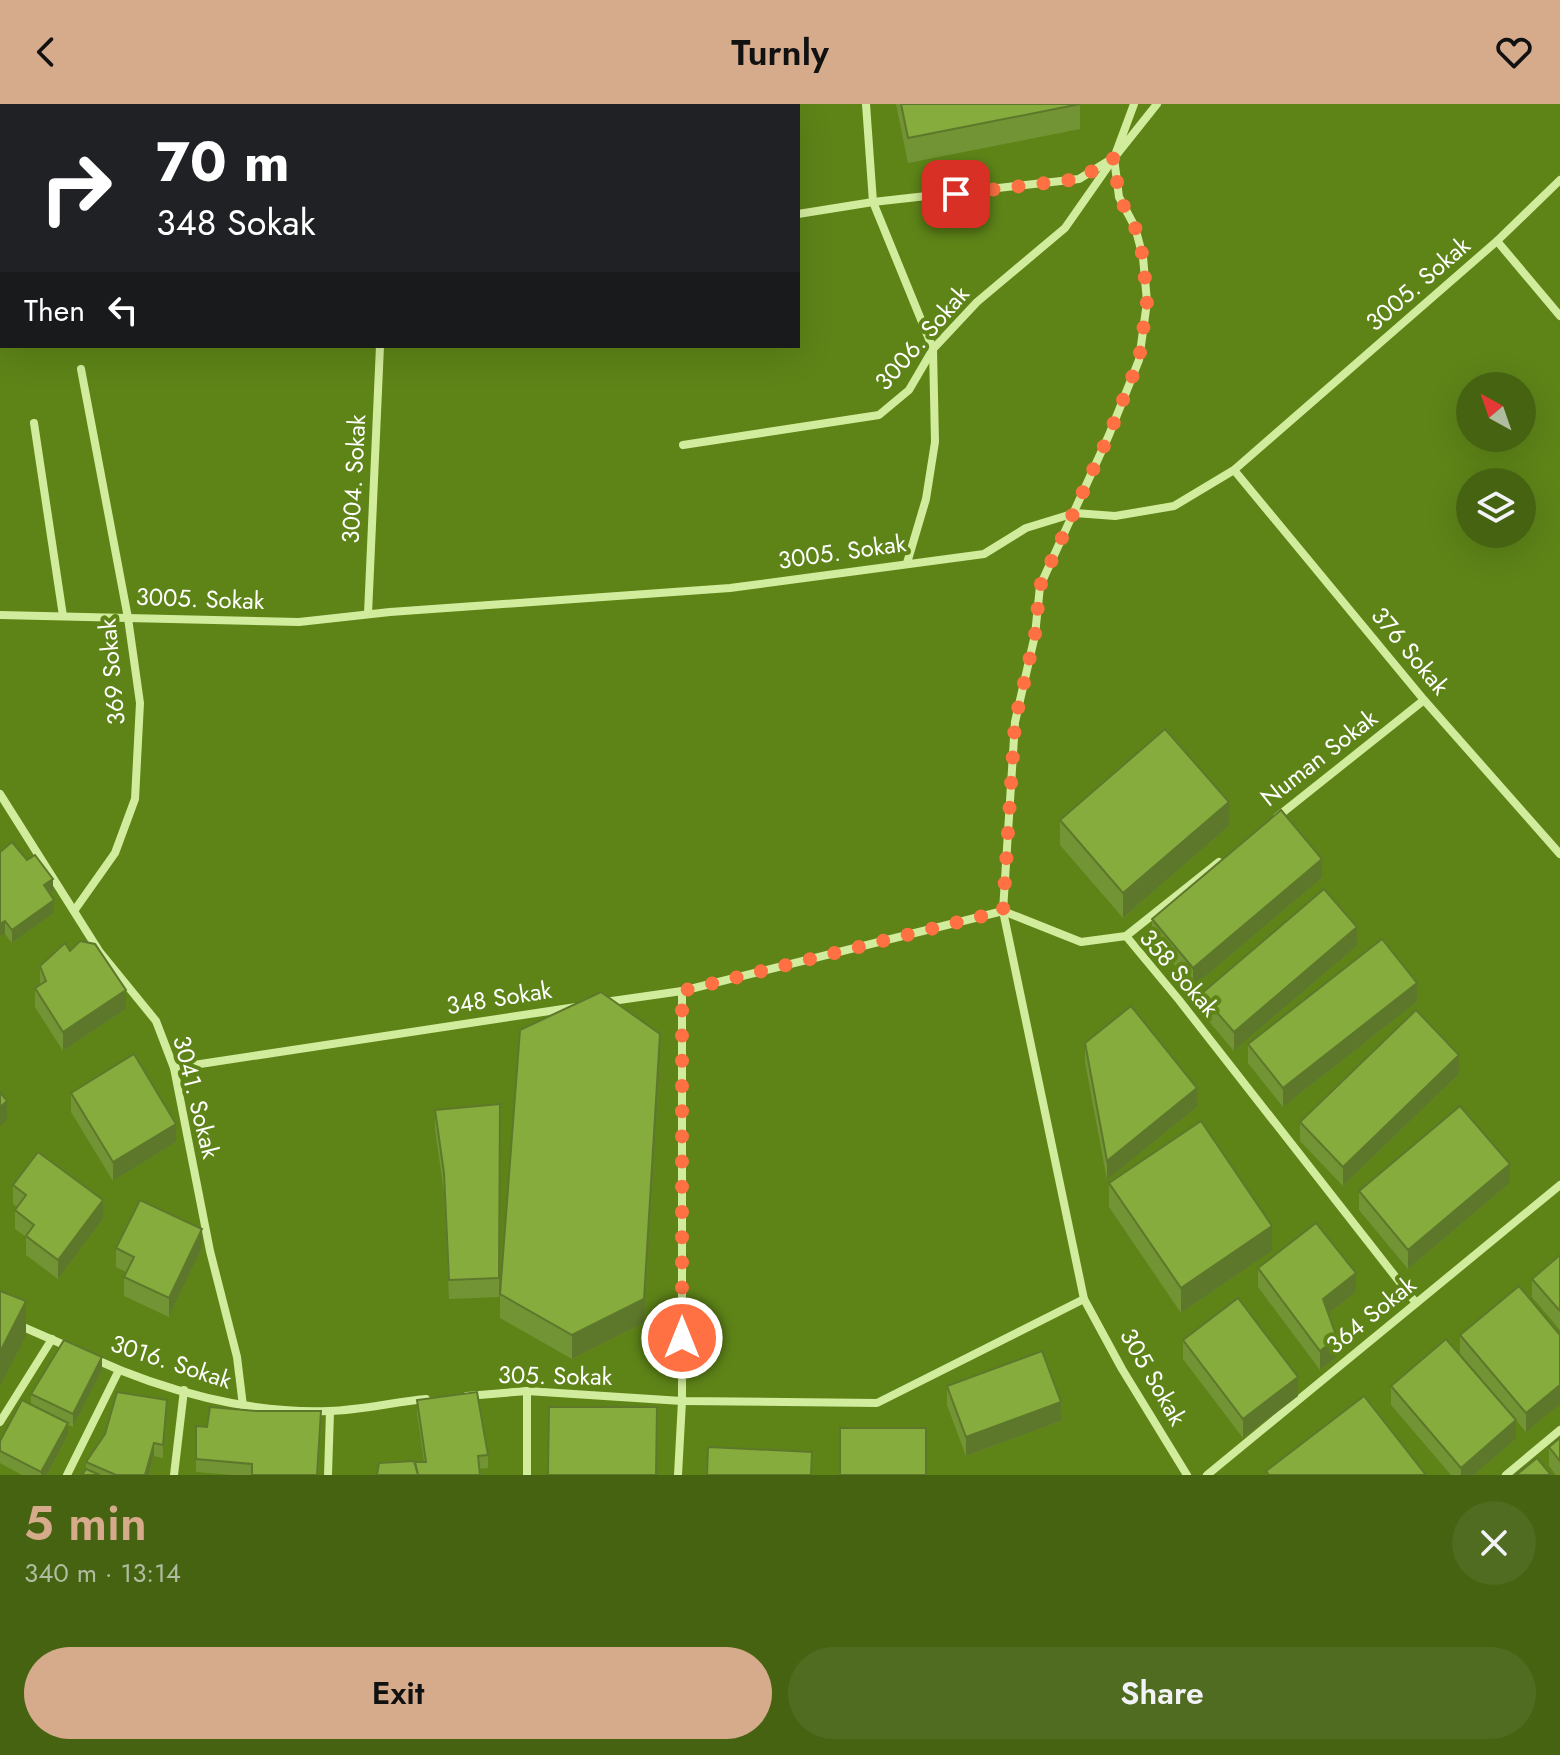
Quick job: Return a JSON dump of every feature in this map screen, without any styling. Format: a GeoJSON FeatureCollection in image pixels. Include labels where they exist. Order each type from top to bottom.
{"type":"FeatureCollection","features":[{"type":"Feature","properties":{"kind":"street"},"geometry":{"type":"LineString","coordinates":[[866,104],[873,202],[933,349],[935,442],[926,499],[907,563]]}},
{"type":"Feature","properties":{"kind":"street"},"geometry":{"type":"LineString","coordinates":[[1084,1299],[1003,911],[1015,722],[1035,635],[1040,586],[1075,513],[1139,360],[1147,302],[1143,257],[1135,227],[1119,197],[1114,158],[1134,104]]}},
{"type":"Feature","properties":{"kind":"street","name":"3006. Sokak"},"geometry":{"type":"LineString","coordinates":[[683,445],[879,415],[909,390],[933,349],[977,302],[1065,228],[1157,104]]}},
{"type":"Feature","properties":{"kind":"street"},"geometry":{"type":"LineString","coordinates":[[800,214],[873,202],[1079,179],[1114,158]]}},
{"type":"Feature","properties":{"kind":"street","name":"3005. Sokak"},"geometry":{"type":"LineString","coordinates":[[0,615],[299,622],[368,614],[730,588],[984,554],[1026,528],[1075,513],[1115,516],[1174,506],[1234,470],[1497,241],[1560,180]]}},
{"type":"Feature","properties":{"kind":"street"},"geometry":{"type":"LineString","coordinates":[[1497,241],[1560,316]]}},
{"type":"Feature","properties":{"kind":"street","name":"3004. Sokak"},"geometry":{"type":"LineString","coordinates":[[368,614],[380,348]]}},
{"type":"Feature","properties":{"kind":"street","name":"369 Sokak"},"geometry":{"type":"LineString","coordinates":[[74,911],[115,853],[135,799],[140,703],[128,618],[81,369]]}},
{"type":"Feature","properties":{"kind":"street"},"geometry":{"type":"LineString","coordinates":[[34,423],[63,616]]}},
{"type":"Feature","properties":{"kind":"street","name":"376 Sokak"},"geometry":{"type":"LineString","coordinates":[[1234,470],[1424,700],[1559,851]]}},
{"type":"Feature","properties":{"kind":"street","name":"Numan Sokak"},"geometry":{"type":"LineString","coordinates":[[1263,828],[1424,700]]}},
{"type":"Feature","properties":{"kind":"street","name":"3041. Sokak"},"geometry":{"type":"LineString","coordinates":[[0,794],[99,951],[156,1021],[174,1068],[210,1251],[237,1357],[243,1406]]}},
{"type":"Feature","properties":{"kind":"street"},"geometry":{"type":"LineString","coordinates":[[1126,936],[1225,858]]}},
{"type":"Feature","properties":{"kind":"street","name":"358 Sokak"},"geometry":{"type":"LineString","coordinates":[[1003,911],[1081,942],[1126,936],[1416,1303]]}},
{"type":"Feature","properties":{"kind":"street","name":"348 Sokak"},"geometry":{"type":"LineString","coordinates":[[174,1068],[682,991],[1003,911]]}},
{"type":"Feature","properties":{"kind":"street"},"geometry":{"type":"LineString","coordinates":[[678,1475],[682,1401],[682,991]]}},
{"type":"Feature","properties":{"kind":"street","name":"364 Sokak"},"geometry":{"type":"LineString","coordinates":[[1207,1475],[1560,1185]]}},
{"type":"Feature","properties":{"kind":"street","name":"305. Sokak"},"geometry":{"type":"LineString","coordinates":[[449,1397],[527,1391],[682,1401],[877,1403],[1084,1299]]}},
{"type":"Feature","properties":{"kind":"street","name":"305 Sokak"},"geometry":{"type":"LineString","coordinates":[[1084,1299],[1122,1369],[1187,1475]]}},
{"type":"Feature","properties":{"kind":"street","name":"3016. Sokak"},"geometry":{"type":"LineString","coordinates":[[0,1317],[119,1370],[243,1406]]}},
{"type":"Feature","properties":{"kind":"street"},"geometry":{"type":"LineString","coordinates":[[0,1422],[52,1339]]}},
{"type":"Feature","properties":{"kind":"street"},"geometry":{"type":"LineString","coordinates":[[67,1475],[119,1370]]}},
{"type":"Feature","properties":{"kind":"street"},"geometry":{"type":"LineString","coordinates":[[174,1475],[184,1390]]}},
{"type":"Feature","properties":{"kind":"street"},"geometry":{"type":"LineString","coordinates":[[527,1391],[527,1475]]}},
{"type":"Feature","properties":{"kind":"street"},"geometry":{"type":"LineString","coordinates":[[243,1406],[330,1411],[434,1399]]}},
{"type":"Feature","properties":{"kind":"street"},"geometry":{"type":"LineString","coordinates":[[328,1475],[330,1411]]}},
{"type":"Feature","properties":{"kind":"street"},"geometry":{"type":"LineString","coordinates":[[1506,1475],[1560,1430]]}},
{"type":"Feature","properties":{"kind":"building"},"geometry":{"type":"Polygon","coordinates":[[[901,104],[1080,104],[908,138],[901,104]]]}},
{"type":"Feature","properties":{"kind":"building"},"geometry":{"type":"Polygon","coordinates":[[[1165,729],[1229,802],[1123,893],[1060,820],[1165,729]]]}},
{"type":"Feature","properties":{"kind":"building"},"geometry":{"type":"Polygon","coordinates":[[[1281,810],[1322,859],[1193,968],[1152,919],[1281,810]]]}},
{"type":"Feature","properties":{"kind":"building"},"geometry":{"type":"Polygon","coordinates":[[[12,842],[27,860],[35,855],[53,879],[44,885],[54,900],[12,930],[5,921],[0,924],[0,852],[12,842]]]}},
{"type":"Feature","properties":{"kind":"building"},"geometry":{"type":"Polygon","coordinates":[[[1324,889],[1357,927],[1234,1032],[1201,994],[1324,889]]]}},
{"type":"Feature","properties":{"kind":"building"},"geometry":{"type":"Polygon","coordinates":[[[1382,939],[1417,983],[1283,1088],[1248,1044],[1382,939]]]}},
{"type":"Feature","properties":{"kind":"building"},"geometry":{"type":"Polygon","coordinates":[[[80,941],[95,944],[126,990],[63,1032],[35,988],[46,981],[40,966],[65,943],[70,951],[80,941]]]}},
{"type":"Feature","properties":{"kind":"building"},"geometry":{"type":"Polygon","coordinates":[[[601,992],[660,1034],[644,1299],[572,1335],[500,1294],[520,1030],[601,992]]]}},
{"type":"Feature","properties":{"kind":"building"},"geometry":{"type":"Polygon","coordinates":[[[1131,1006],[1197,1088],[1107,1161],[1085,1043],[1131,1006]]]}},
{"type":"Feature","properties":{"kind":"building"},"geometry":{"type":"Polygon","coordinates":[[[1416,1010],[1459,1055],[1343,1167],[1300,1122],[1416,1010]]]}},
{"type":"Feature","properties":{"kind":"building"},"geometry":{"type":"Polygon","coordinates":[[[134,1054],[176,1124],[113,1162],[71,1093],[134,1054]]]}},
{"type":"Feature","properties":{"kind":"building"},"geometry":{"type":"Polygon","coordinates":[[[0,1092],[7,1101],[0,1107],[0,1092]]]}},
{"type":"Feature","properties":{"kind":"building"},"geometry":{"type":"Polygon","coordinates":[[[500,1104],[499,1278],[449,1280],[444,1173],[435,1110],[500,1104]]]}},
{"type":"Feature","properties":{"kind":"building"},"geometry":{"type":"Polygon","coordinates":[[[1460,1106],[1510,1164],[1408,1250],[1359,1191],[1460,1106]]]}},
{"type":"Feature","properties":{"kind":"building"},"geometry":{"type":"Polygon","coordinates":[[[1201,1121],[1272,1226],[1181,1288],[1109,1183],[1201,1121]]]}},
{"type":"Feature","properties":{"kind":"building"},"geometry":{"type":"Polygon","coordinates":[[[38,1152],[103,1200],[58,1260],[26,1236],[34,1225],[15,1210],[26,1195],[13,1185],[38,1152]]]}},
{"type":"Feature","properties":{"kind":"building"},"geometry":{"type":"Polygon","coordinates":[[[140,1200],[202,1229],[169,1298],[124,1277],[134,1257],[116,1248],[140,1200]]]}},
{"type":"Feature","properties":{"kind":"building"},"geometry":{"type":"Polygon","coordinates":[[[1316,1223],[1356,1273],[1323,1299],[1337,1338],[1320,1351],[1258,1268],[1316,1223]]]}},
{"type":"Feature","properties":{"kind":"building"},"geometry":{"type":"Polygon","coordinates":[[[1560,1255],[1560,1311],[1532,1279],[1560,1255]]]}},
{"type":"Feature","properties":{"kind":"building"},"geometry":{"type":"Polygon","coordinates":[[[1519,1286],[1560,1335],[1560,1385],[1526,1413],[1460,1335],[1519,1286]]]}},
{"type":"Feature","properties":{"kind":"building"},"geometry":{"type":"Polygon","coordinates":[[[0,1291],[26,1301],[0,1352],[0,1291]]]}},
{"type":"Feature","properties":{"kind":"building"},"geometry":{"type":"Polygon","coordinates":[[[1238,1298],[1298,1377],[1243,1419],[1183,1340],[1238,1298]]]}},
{"type":"Feature","properties":{"kind":"building"},"geometry":{"type":"Polygon","coordinates":[[[1446,1339],[1516,1420],[1461,1468],[1391,1386],[1446,1339]]]}},
{"type":"Feature","properties":{"kind":"building"},"geometry":{"type":"Polygon","coordinates":[[[64,1340],[102,1357],[73,1414],[31,1394],[64,1340]]]}},
{"type":"Feature","properties":{"kind":"building"},"geometry":{"type":"Polygon","coordinates":[[[1042,1351],[1061,1402],[966,1437],[947,1386],[1042,1351]]]}},
{"type":"Feature","properties":{"kind":"building"},"geometry":{"type":"Polygon","coordinates":[[[117,1392],[167,1400],[163,1445],[154,1443],[145,1475],[116,1475],[86,1462],[105,1434],[117,1392]]]}},
{"type":"Feature","properties":{"kind":"building"},"geometry":{"type":"Polygon","coordinates":[[[477,1392],[488,1455],[478,1456],[480,1475],[418,1475],[415,1462],[426,1462],[417,1400],[477,1392]]]}},
{"type":"Feature","properties":{"kind":"building"},"geometry":{"type":"Polygon","coordinates":[[[1364,1396],[1426,1475],[1269,1475],[1266,1471],[1364,1396]]]}},
{"type":"Feature","properties":{"kind":"building"},"geometry":{"type":"Polygon","coordinates":[[[22,1400],[68,1423],[41,1472],[0,1451],[0,1441],[22,1400]]]}},
{"type":"Feature","properties":{"kind":"building"},"geometry":{"type":"Polygon","coordinates":[[[210,1407],[321,1411],[317,1475],[252,1475],[252,1464],[196,1459],[196,1426],[207,1427],[210,1407]]]}},
{"type":"Feature","properties":{"kind":"building"},"geometry":{"type":"Polygon","coordinates":[[[549,1407],[657,1407],[656,1475],[548,1475],[549,1407]]]}},
{"type":"Feature","properties":{"kind":"building"},"geometry":{"type":"Polygon","coordinates":[[[840,1428],[926,1428],[926,1475],[840,1475],[840,1428]]]}},
{"type":"Feature","properties":{"kind":"building"},"geometry":{"type":"Polygon","coordinates":[[[1560,1438],[1560,1461],[1549,1447],[1560,1438]]]}},
{"type":"Feature","properties":{"kind":"building"},"geometry":{"type":"Polygon","coordinates":[[[708,1447],[812,1452],[811,1475],[707,1475],[708,1447]]]}},
{"type":"Feature","properties":{"kind":"building"},"geometry":{"type":"Polygon","coordinates":[[[1537,1458],[1551,1475],[1516,1475],[1537,1458]]]}},
{"type":"Feature","properties":{"kind":"building"},"geometry":{"type":"Polygon","coordinates":[[[414,1461],[418,1475],[377,1475],[379,1463],[414,1461]]]}},
{"type":"Feature","properties":{"kind":"building"},"geometry":{"type":"Polygon","coordinates":[[[86,1469],[100,1475],[82,1475],[86,1469]]]}},
{"type":"Feature","properties":{"kind":"route"},"geometry":{"type":"LineString","coordinates":[[682,1338],[682,991],[1003,911],[1015,722],[1035,635],[1040,586],[1075,513],[1139,360],[1147,302],[1143,257],[1135,227],[1119,197],[1114,158],[1079,179],[956,194]]}}]}
